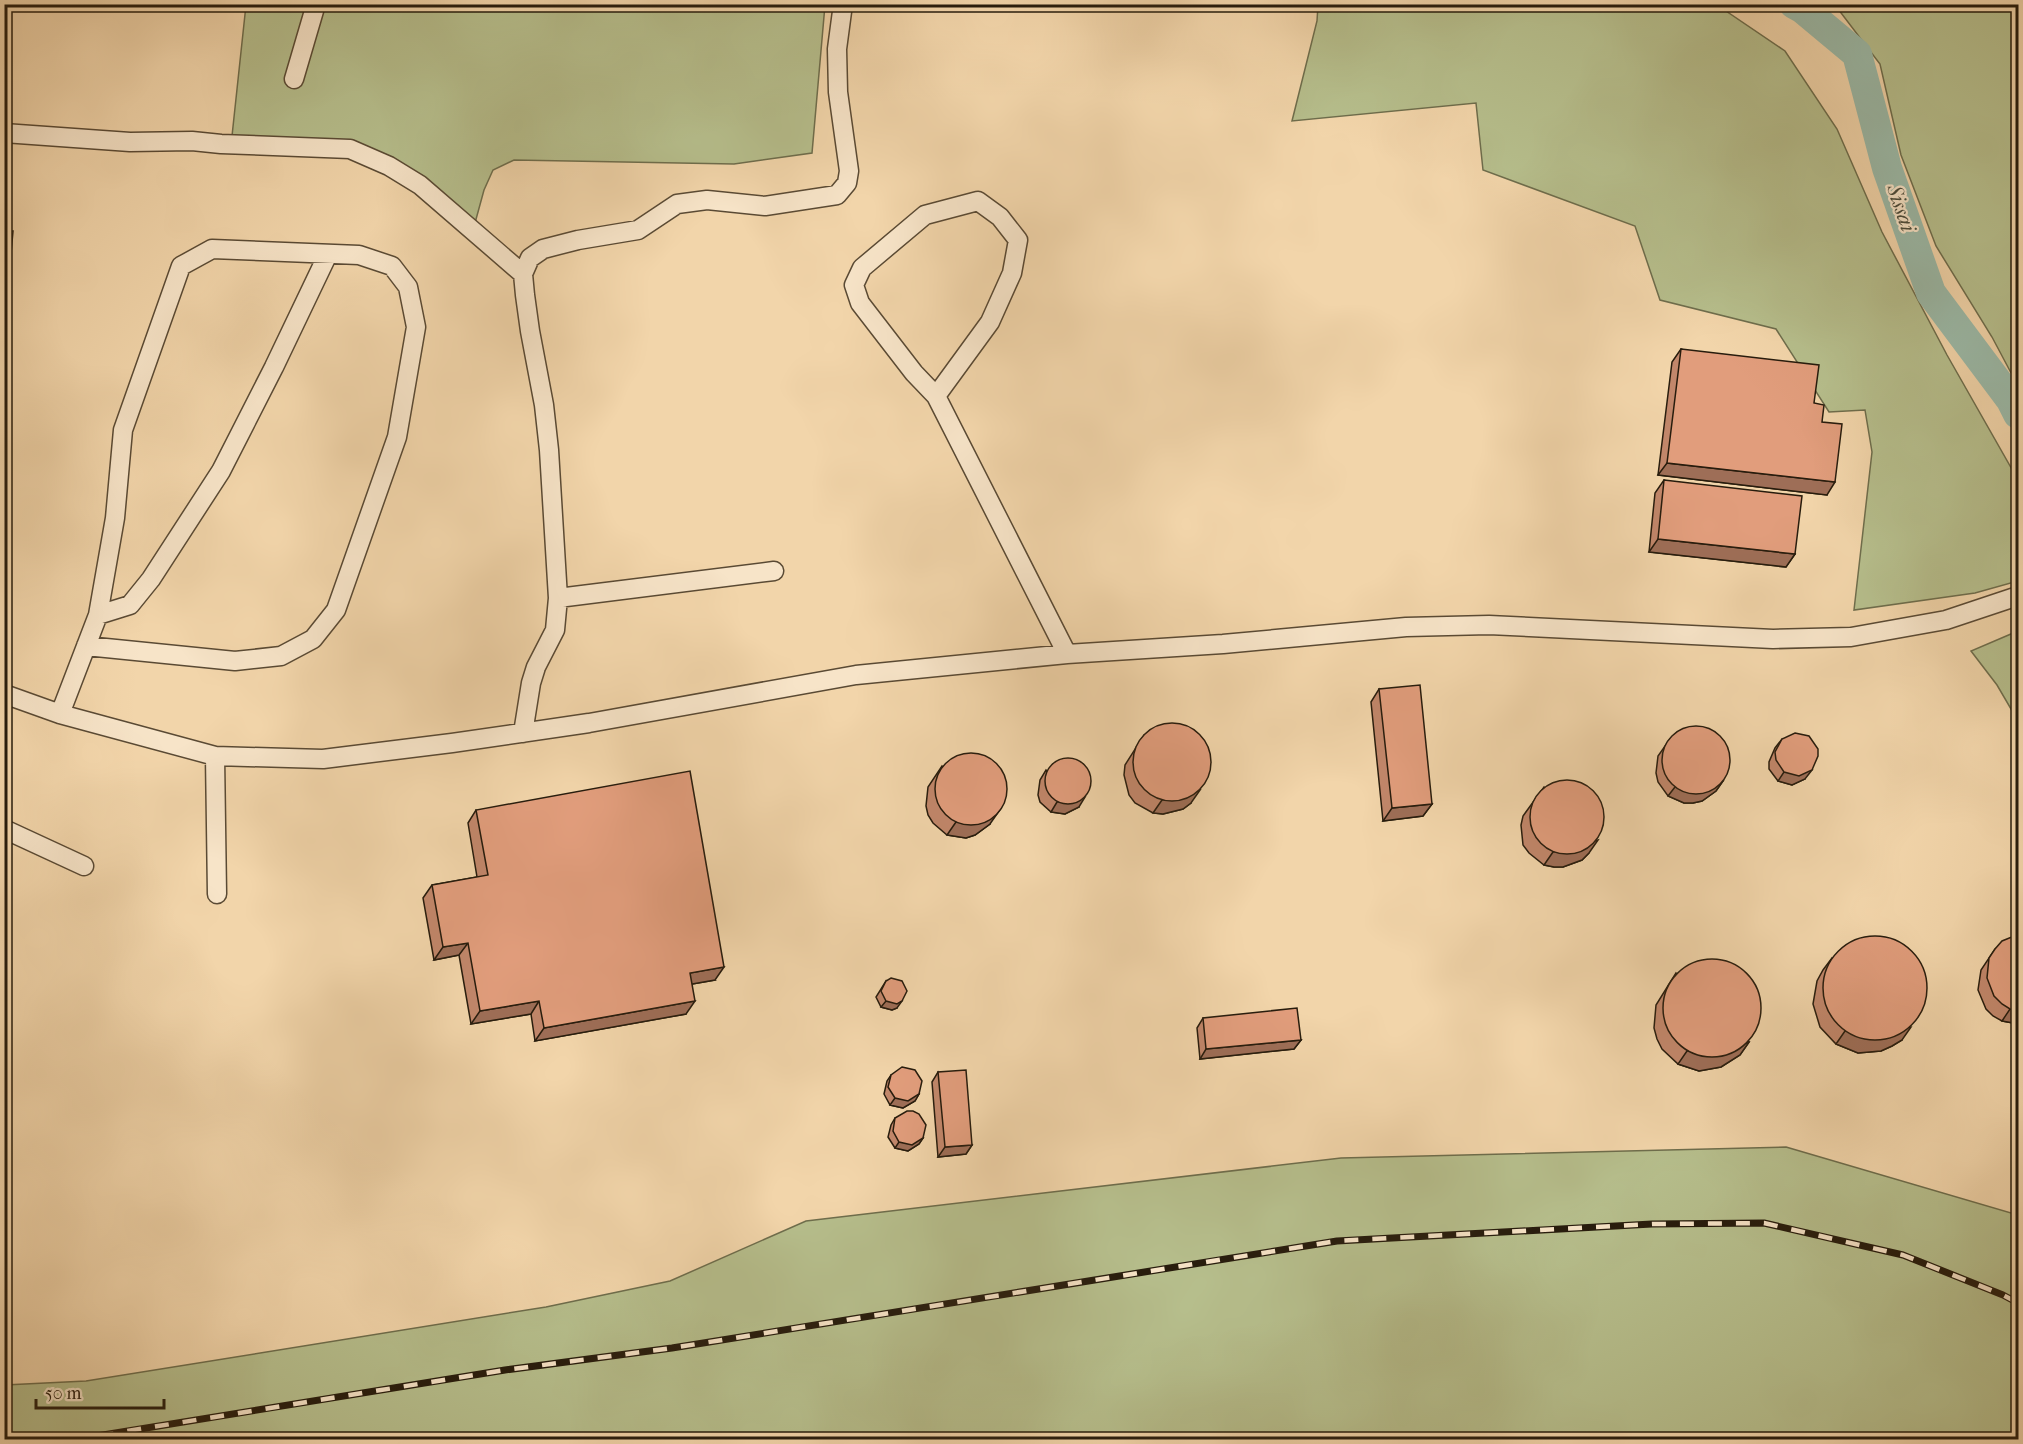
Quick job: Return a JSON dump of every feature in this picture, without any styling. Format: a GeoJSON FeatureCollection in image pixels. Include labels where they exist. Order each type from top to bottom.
{"type":"FeatureCollection","features":[{"type":"Feature","properties":{"kind":"street"},"geometry":{"type":"LineString","coordinates":[[294,79],[316,4]]}},
{"type":"Feature","properties":{"kind":"street"},"geometry":{"type":"LineString","coordinates":[[523,733],[531,683],[536,667],[555,630],[558,598],[549,450],[523,274],[530,258],[543,249],[638,230],[676,204],[706,200],[765,206],[837,195],[847,183],[849,171],[838,92],[837,49],[843,4]]}},
{"type":"Feature","properties":{"kind":"street"},"geometry":{"type":"LineString","coordinates":[[4,133],[130,142],[192,141],[350,148],[389,166],[420,185],[523,274]]}},
{"type":"Feature","properties":{"kind":"street"},"geometry":{"type":"LineString","coordinates":[[936,396],[990,322],[1012,273],[1018,240],[999,217],[978,201],[925,215],[862,268],[854,285],[860,303],[914,373],[936,396],[1067,654]]}},
{"type":"Feature","properties":{"kind":"street"},"geometry":{"type":"LineString","coordinates":[[60,714],[86,645],[98,615],[115,518],[123,430],[181,266],[212,249],[359,255],[392,266],[408,287],[416,327],[397,437],[336,610],[313,639],[281,656],[235,661],[86,645]]}},
{"type":"Feature","properties":{"kind":"street"},"geometry":{"type":"LineString","coordinates":[[98,615],[130,605],[151,579],[221,471],[328,254]]}},
{"type":"Feature","properties":{"kind":"street"},"geometry":{"type":"LineString","coordinates":[[558,598],[774,571]]}},
{"type":"Feature","properties":{"kind":"street"},"geometry":{"type":"LineString","coordinates":[[4,694],[60,714],[215,756],[323,759],[523,733],[856,675],[1067,654],[1129,652],[1418,627],[1489,626],[1773,639],[1851,637],[1946,620],[2019,596]]}},
{"type":"Feature","properties":{"kind":"street"},"geometry":{"type":"LineString","coordinates":[[215,756],[217,894]]}},
{"type":"Feature","properties":{"kind":"street"},"geometry":{"type":"LineString","coordinates":[[4,829],[84,866]]}},
{"type":"Feature","properties":{"kind":"green space"},"geometry":{"type":"Polygon","coordinates":[[[246,5],[825,5],[812,153],[734,164],[514,160],[493,170],[484,190],[475,223],[352,140],[232,136],[246,5]]]}},
{"type":"Feature","properties":{"kind":"green space"},"geometry":{"type":"Polygon","coordinates":[[[1318,5],[1717,5],[1785,51],[1837,129],[1882,232],[1947,355],[2018,480],[2018,581],[1975,593],[1854,610],[1872,452],[1865,410],[1829,412],[1776,329],[1660,300],[1635,226],[1483,170],[1476,103],[1292,121],[1317,21],[1318,5]]]}},
{"type":"Feature","properties":{"kind":"green space"},"geometry":{"type":"Polygon","coordinates":[[[1835,5],[2018,5],[2018,386],[1992,337],[1936,246],[1901,155],[1880,64],[1835,5]]]}},
{"type":"Feature","properties":{"kind":"green space"},"geometry":{"type":"Polygon","coordinates":[[[2018,631],[2018,721],[1997,685],[1971,651],[2018,631]]]}},
{"type":"Feature","properties":{"kind":"green space"},"geometry":{"type":"Polygon","coordinates":[[[1786,1147],[2018,1215],[2018,1439],[5,1439],[5,1385],[86,1381],[546,1307],[670,1281],[806,1221],[1341,1158],[1786,1147]]]}},
{"type":"Feature","properties":{"kind":"building"},"geometry":{"type":"Polygon","coordinates":[[[4,231],[13,231],[8,287],[4,287],[4,231]]]}},
{"type":"Feature","properties":{"kind":"building"},"geometry":{"type":"Polygon","coordinates":[[[1681,349],[1819,365],[1814,403],[1824,405],[1822,422],[1842,424],[1835,482],[1667,463],[1681,349]]]}},
{"type":"Feature","properties":{"kind":"building"},"geometry":{"type":"Polygon","coordinates":[[[1664,480],[1802,496],[1795,554],[1658,539],[1664,480]]]}},
{"type":"Feature","properties":{"kind":"building"},"geometry":{"type":"Polygon","coordinates":[[[1420,685],[1432,804],[1392,808],[1379,689],[1420,685]]]}},
{"type":"Feature","properties":{"kind":"building"},"geometry":{"type":"Polygon","coordinates":[[[1172,723],[1187,726],[1199,735],[1208,747],[1211,762],[1208,777],[1199,789],[1187,798],[1172,801],[1157,798],[1145,789],[1136,777],[1133,762],[1136,747],[1145,735],[1157,726],[1172,723]]]}},
{"type":"Feature","properties":{"kind":"building"},"geometry":{"type":"Polygon","coordinates":[[[1696,726],[1709,729],[1720,736],[1727,747],[1730,760],[1727,773],[1720,784],[1709,791],[1696,794],[1683,791],[1672,784],[1665,773],[1662,760],[1665,747],[1672,736],[1683,729],[1696,726]]]}},
{"type":"Feature","properties":{"kind":"building"},"geometry":{"type":"Polygon","coordinates":[[[1795,733],[1809,736],[1818,749],[1818,756],[1812,770],[1799,776],[1784,772],[1776,760],[1775,752],[1782,739],[1795,733]]]}},
{"type":"Feature","properties":{"kind":"building"},"geometry":{"type":"Polygon","coordinates":[[[971,753],[991,759],[1001,769],[1007,789],[1001,809],[991,819],[971,825],[951,819],[941,809],[935,789],[941,769],[951,759],[971,753]]]}},
{"type":"Feature","properties":{"kind":"building"},"geometry":{"type":"Polygon","coordinates":[[[1068,758],[1084,765],[1091,781],[1084,797],[1068,804],[1052,797],[1045,781],[1052,765],[1068,758]]]}},
{"type":"Feature","properties":{"kind":"building"},"geometry":{"type":"Polygon","coordinates":[[[690,771],[724,967],[690,973],[695,1001],[544,1028],[539,1001],[480,1011],[468,943],[443,947],[432,885],[488,875],[476,810],[690,771]]]}},
{"type":"Feature","properties":{"kind":"building"},"geometry":{"type":"Polygon","coordinates":[[[1560,780],[1574,780],[1588,786],[1598,796],[1604,810],[1602,831],[1588,848],[1574,854],[1560,854],[1546,848],[1536,838],[1530,824],[1530,810],[1536,796],[1546,786],[1560,780]]]}},
{"type":"Feature","properties":{"kind":"building"},"geometry":{"type":"Polygon","coordinates":[[[2019,934],[2019,1010],[2010,1009],[1994,996],[1987,978],[1989,958],[1995,949],[2002,941],[2019,934]]]}},
{"type":"Feature","properties":{"kind":"building"},"geometry":{"type":"Polygon","coordinates":[[[1875,936],[1895,940],[1912,951],[1923,968],[1927,988],[1923,1008],[1912,1025],[1895,1036],[1875,1040],[1855,1036],[1838,1025],[1827,1008],[1823,988],[1827,968],[1838,951],[1855,940],[1875,936]]]}},
{"type":"Feature","properties":{"kind":"building"},"geometry":{"type":"Polygon","coordinates":[[[1712,959],[1731,962],[1747,973],[1758,989],[1761,1008],[1758,1027],[1747,1043],[1731,1054],[1712,1057],[1693,1054],[1677,1043],[1666,1027],[1663,1008],[1666,989],[1677,973],[1693,962],[1712,959]]]}},
{"type":"Feature","properties":{"kind":"building"},"geometry":{"type":"Polygon","coordinates":[[[891,978],[902,981],[907,991],[902,1001],[897,1004],[886,1001],[881,991],[886,981],[891,978]]]}},
{"type":"Feature","properties":{"kind":"building"},"geometry":{"type":"Polygon","coordinates":[[[1297,1008],[1301,1040],[1206,1049],[1203,1018],[1297,1008]]]}},
{"type":"Feature","properties":{"kind":"building"},"geometry":{"type":"Polygon","coordinates":[[[902,1067],[915,1070],[922,1081],[919,1094],[908,1101],[895,1098],[888,1087],[891,1075],[902,1067]]]}},
{"type":"Feature","properties":{"kind":"building"},"geometry":{"type":"Polygon","coordinates":[[[966,1070],[972,1145],[945,1147],[938,1072],[966,1070]]]}},
{"type":"Feature","properties":{"kind":"building"},"geometry":{"type":"Polygon","coordinates":[[[907,1111],[919,1114],[926,1125],[923,1138],[912,1145],[899,1142],[893,1131],[895,1118],[907,1111]]]}},
{"type":"Feature","properties":{"kind":"waterway","name":"Sissai"},"geometry":{"type":"LineString","coordinates":[[1794,4],[1857,54],[1887,168],[1931,293],[2011,400],[2018,414]]}},
{"type":"Feature","properties":{"kind":"railway"},"geometry":{"type":"LineString","coordinates":[[72,1440],[505,1370],[672,1348],[1337,1241],[1652,1224],[1764,1223],[1903,1255],[2018,1303]]}}]}
